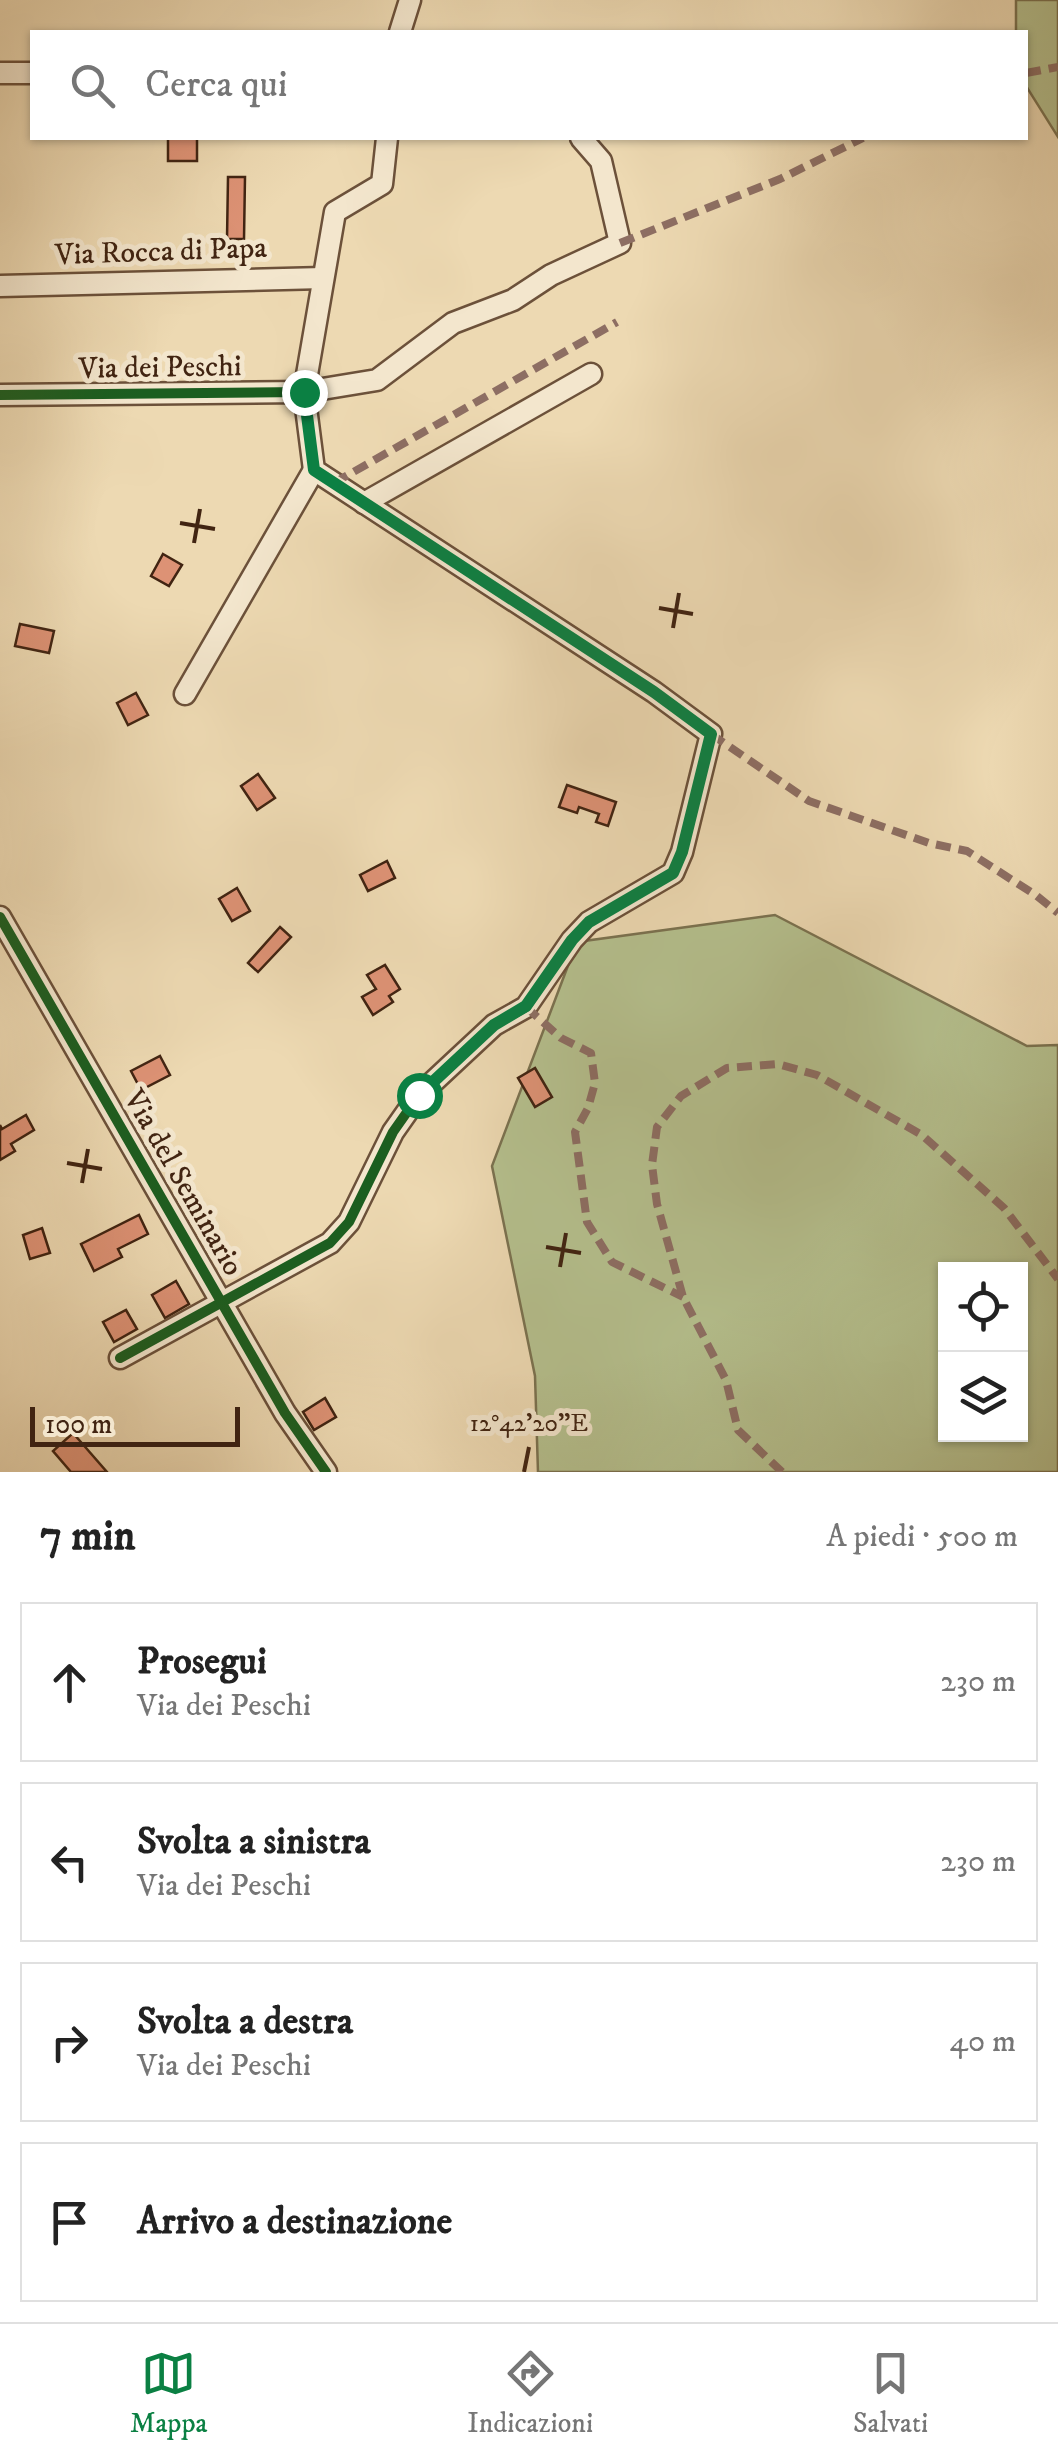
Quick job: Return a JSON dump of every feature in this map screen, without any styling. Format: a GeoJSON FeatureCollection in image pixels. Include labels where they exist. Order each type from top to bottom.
{"type":"FeatureCollection","features":[{"type":"Feature","properties":{"kind":"street"},"geometry":{"type":"LineString","coordinates":[[401,30],[410,0]]}},
{"type":"Feature","properties":{"kind":"street"},"geometry":{"type":"LineString","coordinates":[[0,74],[30,73]]}},
{"type":"Feature","properties":{"kind":"street"},"geometry":{"type":"LineString","coordinates":[[185,694],[314,470],[304,392],[335,212],[382,184],[387,140]]}},
{"type":"Feature","properties":{"kind":"street","name":"Via dei Peschi"},"geometry":{"type":"LineString","coordinates":[[0,394],[304,392],[377,380],[453,323],[513,300],[551,275],[620,243],[601,161],[583,140]]}},
{"type":"Feature","properties":{"kind":"street","name":"Via Rocca di Papa"},"geometry":{"type":"LineString","coordinates":[[0,286],[323,278]]}},
{"type":"Feature","properties":{"kind":"street"},"geometry":{"type":"LineString","coordinates":[[364,503],[591,374]]}},
{"type":"Feature","properties":{"kind":"street"},"geometry":{"type":"LineString","coordinates":[[120,1358],[330,1243],[349,1222],[393,1132],[419,1095],[494,1025],[526,1006],[589,922],[673,873],[682,852],[711,734],[654,692],[314,470]]}},
{"type":"Feature","properties":{"kind":"street","name":"Via del Seminario"},"geometry":{"type":"LineString","coordinates":[[0,916],[285,1413],[326,1472]]}},
{"type":"Feature","properties":{"kind":"green space"},"geometry":{"type":"Polygon","coordinates":[[[1016,0],[1058,0],[1058,137],[1028,89],[1028,30],[1016,30],[1016,0]]]}},
{"type":"Feature","properties":{"kind":"green space"},"geometry":{"type":"Polygon","coordinates":[[[775,915],[1027,1046],[1058,1045],[1058,1472],[538,1472],[535,1376],[492,1166],[577,942],[775,915]]]}},
{"type":"Feature","properties":{"kind":"building"},"geometry":{"type":"Polygon","coordinates":[[[168,140],[197,140],[197,161],[168,161],[168,140]]]}},
{"type":"Feature","properties":{"kind":"building"},"geometry":{"type":"Polygon","coordinates":[[[228,177],[245,177],[244,239],[227,239],[228,177]]]}},
{"type":"Feature","properties":{"kind":"building"},"geometry":{"type":"Polygon","coordinates":[[[163,554],[182,565],[169,586],[151,576],[163,554]]]}},
{"type":"Feature","properties":{"kind":"building"},"geometry":{"type":"Polygon","coordinates":[[[20,624],[54,631],[49,653],[15,646],[20,624]]]}},
{"type":"Feature","properties":{"kind":"building"},"geometry":{"type":"Polygon","coordinates":[[[136,693],[148,715],[128,725],[117,703],[136,693]]]}},
{"type":"Feature","properties":{"kind":"building"},"geometry":{"type":"Polygon","coordinates":[[[258,774],[275,798],[257,810],[241,786],[258,774]]]}},
{"type":"Feature","properties":{"kind":"building"},"geometry":{"type":"Polygon","coordinates":[[[567,785],[616,802],[608,826],[596,822],[599,814],[579,807],[577,813],[559,807],[567,785]]]}},
{"type":"Feature","properties":{"kind":"building"},"geometry":{"type":"Polygon","coordinates":[[[387,861],[395,878],[368,891],[360,875],[387,861]]]}},
{"type":"Feature","properties":{"kind":"building"},"geometry":{"type":"Polygon","coordinates":[[[237,888],[250,911],[232,921],[219,899],[237,888]]]}},
{"type":"Feature","properties":{"kind":"building"},"geometry":{"type":"Polygon","coordinates":[[[280,927],[291,937],[258,972],[248,963],[280,927]]]}},
{"type":"Feature","properties":{"kind":"building"},"geometry":{"type":"Polygon","coordinates":[[[385,965],[400,989],[389,996],[393,1002],[373,1015],[362,997],[376,989],[367,975],[385,965]]]}},
{"type":"Feature","properties":{"kind":"building"},"geometry":{"type":"Polygon","coordinates":[[[160,1056],[170,1075],[141,1090],[131,1071],[160,1056]]]}},
{"type":"Feature","properties":{"kind":"building"},"geometry":{"type":"Polygon","coordinates":[[[535,1068],[552,1097],[535,1107],[518,1078],[535,1068]]]}},
{"type":"Feature","properties":{"kind":"building"},"geometry":{"type":"Polygon","coordinates":[[[26,1115],[34,1130],[11,1144],[15,1151],[0,1160],[0,1125],[2,1129],[26,1115]]]}},
{"type":"Feature","properties":{"kind":"building"},"geometry":{"type":"Polygon","coordinates":[[[139,1215],[148,1234],[118,1249],[122,1257],[94,1271],[81,1244],[139,1215]]]}},
{"type":"Feature","properties":{"kind":"building"},"geometry":{"type":"Polygon","coordinates":[[[42,1228],[50,1253],[30,1259],[23,1235],[42,1228]]]}},
{"type":"Feature","properties":{"kind":"building"},"geometry":{"type":"Polygon","coordinates":[[[176,1281],[189,1304],[165,1318],[152,1295],[176,1281]]]}},
{"type":"Feature","properties":{"kind":"building"},"geometry":{"type":"Polygon","coordinates":[[[126,1310],[137,1329],[114,1342],[103,1322],[126,1310]]]}},
{"type":"Feature","properties":{"kind":"building"},"geometry":{"type":"Polygon","coordinates":[[[325,1398],[336,1417],[314,1430],[303,1412],[325,1398]]]}},
{"type":"Feature","properties":{"kind":"building"},"geometry":{"type":"Polygon","coordinates":[[[73,1433],[107,1472],[71,1472],[53,1451],[73,1433]]]}},
{"type":"Feature","properties":{"kind":"marked path"},"geometry":{"type":"LineString","coordinates":[[1028,73],[1058,67]]}},
{"type":"Feature","properties":{"kind":"marked path"},"geometry":{"type":"LineString","coordinates":[[620,243],[780,179],[859,140]]}},
{"type":"Feature","properties":{"kind":"marked path"},"geometry":{"type":"LineString","coordinates":[[334,483],[617,322]]}},
{"type":"Feature","properties":{"kind":"marked path"},"geometry":{"type":"LineString","coordinates":[[711,734],[809,801],[929,843],[967,851],[1058,913]]}},
{"type":"Feature","properties":{"kind":"marked path"},"geometry":{"type":"LineString","coordinates":[[526,1007],[561,1038],[591,1053],[595,1083],[575,1132],[587,1222],[612,1262],[683,1297]]}},
{"type":"Feature","properties":{"kind":"marked path"},"geometry":{"type":"LineString","coordinates":[[782,1472],[738,1430],[726,1380],[683,1297],[657,1204],[652,1165],[657,1127],[681,1096],[727,1068],[778,1064],[817,1075],[922,1135],[1004,1208],[1058,1279]]}},
{"type":"Feature","properties":{"kind":"cycle path"},"geometry":{"type":"LineString","coordinates":[[0,395],[304,392],[314,470],[654,692],[711,734],[682,852],[673,873],[589,922],[526,1007],[494,1025],[419,1095],[393,1132],[349,1222],[330,1243],[120,1358]]}},
{"type":"Feature","properties":{"kind":"cycle path"},"geometry":{"type":"LineString","coordinates":[[0,917],[285,1413],[326,1472]]}},
{"type":"Feature","properties":{"kind":"route"},"geometry":{"type":"LineString","coordinates":[[304,392],[314,470],[654,692],[711,734],[682,852],[673,873],[589,922],[526,1006],[494,1025],[419,1095]]}}]}
